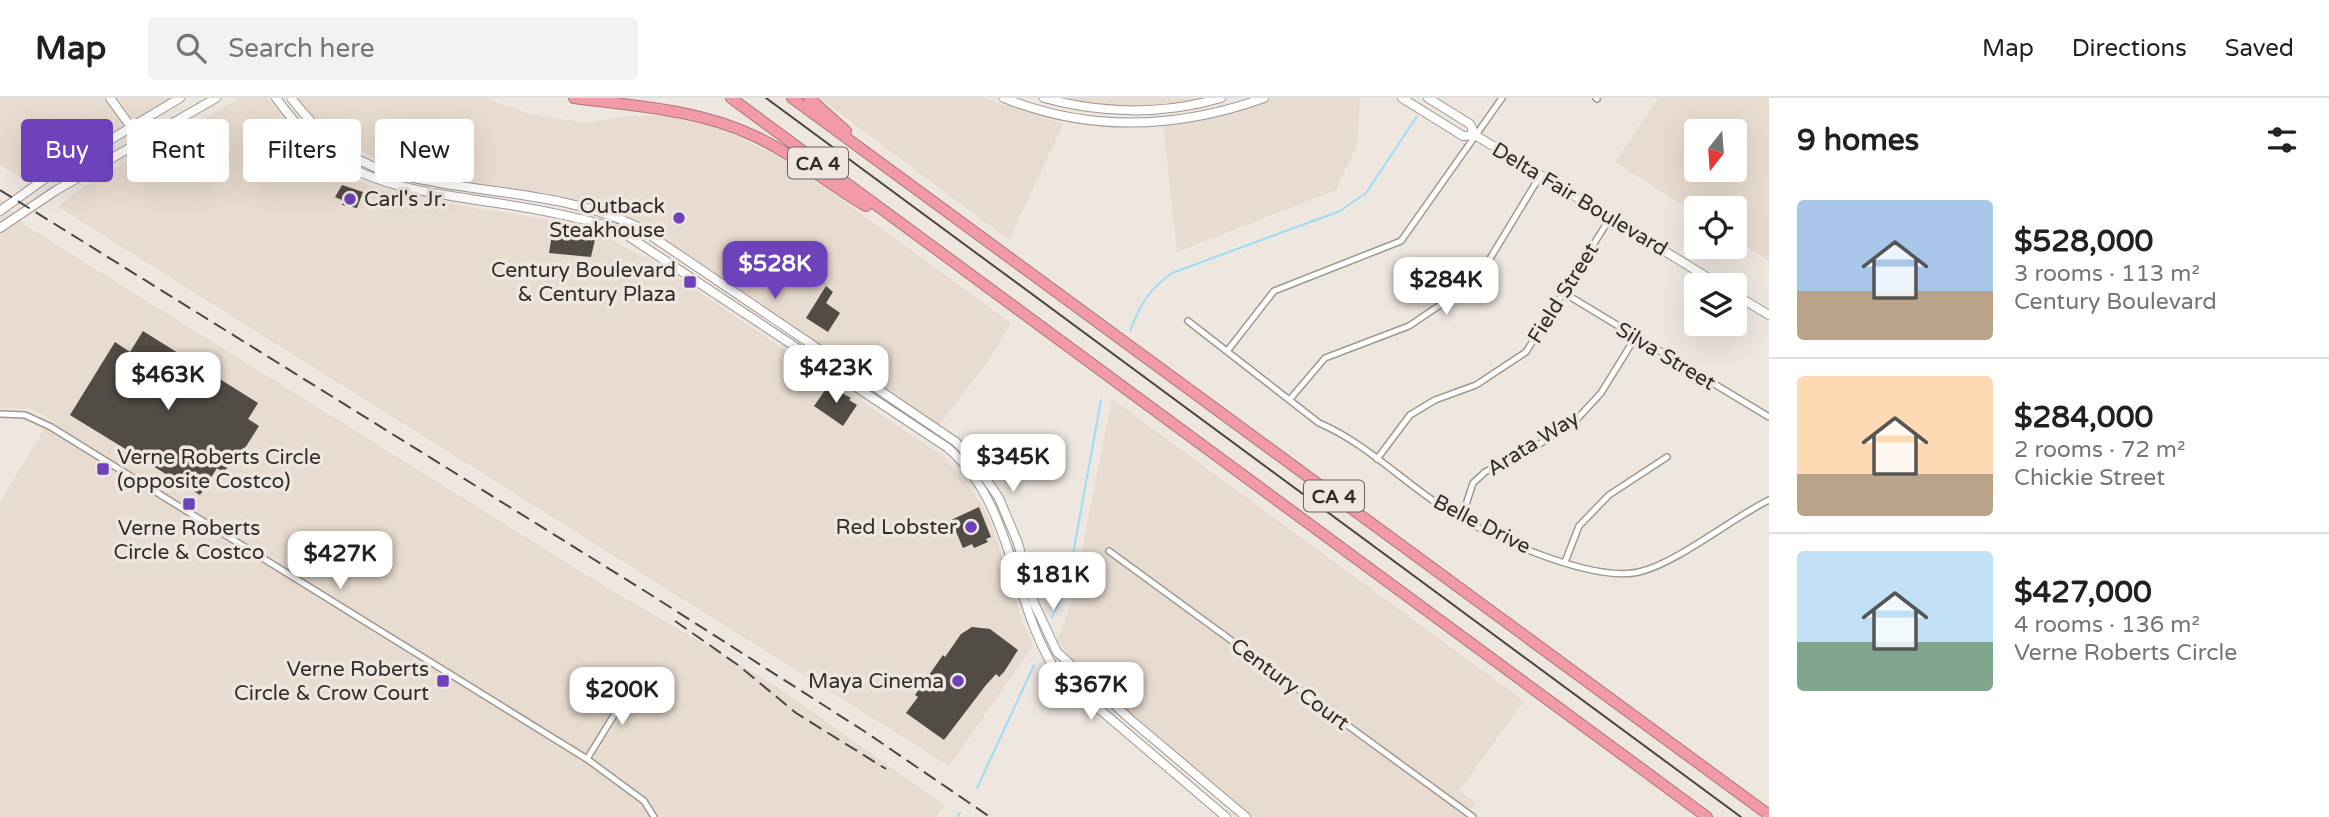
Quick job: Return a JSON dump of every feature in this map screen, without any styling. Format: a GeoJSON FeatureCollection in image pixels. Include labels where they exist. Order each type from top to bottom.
{"type":"FeatureCollection","features":[{"type":"Feature","properties":{"kind":"highway"},"geometry":{"type":"LineString","coordinates":[[574,98],[700,116],[753,135],[905,229]]}},
{"type":"Feature","properties":{"kind":"highway","name":"CA 4"},"geometry":{"type":"LineString","coordinates":[[731,98],[905,229],[1707,817]]}},
{"type":"Feature","properties":{"kind":"highway","name":"CA 4"},"geometry":{"type":"LineString","coordinates":[[792,98],[1769,815]]}},
{"type":"Feature","properties":{"kind":"highway"},"geometry":{"type":"LineString","coordinates":[[808,98],[900,177]]}},
{"type":"Feature","properties":{"kind":"street"},"geometry":{"type":"LineString","coordinates":[[110,98],[127,119]]}},
{"type":"Feature","properties":{"kind":"street"},"geometry":{"type":"LineString","coordinates":[[145,119],[180,98]]}},
{"type":"Feature","properties":{"kind":"street"},"geometry":{"type":"LineString","coordinates":[[179,119],[216,98]]}},
{"type":"Feature","properties":{"kind":"street"},"geometry":{"type":"LineString","coordinates":[[276,98],[311,141],[331,156],[371,178],[417,192],[576,216],[616,228],[947,448],[974,475],[996,514],[1030,623],[1058,674],[1226,817]]}},
{"type":"Feature","properties":{"kind":"street"},"geometry":{"type":"LineString","coordinates":[[290,98],[310,122],[338,146],[372,166],[404,177],[578,205],[612,214],[638,227],[956,442],[972,459],[999,498],[1015,534],[1034,603],[1058,652],[1130,719],[1246,817]]}},
{"type":"Feature","properties":{"kind":"street"},"geometry":{"type":"LineString","coordinates":[[1004,98],[1069,118],[1130,124],[1199,118],[1264,98]]}},
{"type":"Feature","properties":{"kind":"street"},"geometry":{"type":"LineString","coordinates":[[1044,98],[1086,107],[1133,111],[1178,108],[1221,98]]}},
{"type":"Feature","properties":{"kind":"street","name":"Delta Fair Boulevard"},"geometry":{"type":"LineString","coordinates":[[1402,98],[1463,136],[1475,135]]}},
{"type":"Feature","properties":{"kind":"street","name":"Delta Fair Boulevard"},"geometry":{"type":"LineString","coordinates":[[1428,98],[1470,124],[1475,135],[1700,273]]}},
{"type":"Feature","properties":{"kind":"street"},"geometry":{"type":"LineString","coordinates":[[1228,351],[1274,291],[1401,241],[1502,98]]}},
{"type":"Feature","properties":{"kind":"street"},"geometry":{"type":"LineString","coordinates":[[0,211],[43,180],[127,130]]}},
{"type":"Feature","properties":{"kind":"street"},"geometry":{"type":"LineString","coordinates":[[0,228],[127,150]]}},
{"type":"Feature","properties":{"kind":"street"},"geometry":{"type":"LineString","coordinates":[[1291,398],[1325,358],[1409,326],[1477,280],[1541,176]]}},
{"type":"Feature","properties":{"kind":"street","name":"Field Street"},"geometry":{"type":"LineString","coordinates":[[1377,459],[1410,415],[1434,400],[1476,385],[1526,352],[1610,218]]}},
{"type":"Feature","properties":{"kind":"street","name":"Silva Street"},"geometry":{"type":"LineString","coordinates":[[1564,293],[1769,417]]}},
{"type":"Feature","properties":{"kind":"street"},"geometry":{"type":"LineString","coordinates":[[1747,302],[1769,315]]}},
{"type":"Feature","properties":{"kind":"street","name":"Belle Drive"},"geometry":{"type":"LineString","coordinates":[[1188,321],[1291,398],[1319,423],[1344,433],[1443,508],[1519,545],[1596,573],[1640,572],[1660,564],[1769,500]]}},
{"type":"Feature","properties":{"kind":"street","name":"Arata Way"},"geometry":{"type":"LineString","coordinates":[[1462,517],[1473,483],[1485,472],[1526,453],[1577,419],[1601,393],[1635,338]]}},
{"type":"Feature","properties":{"kind":"street"},"geometry":{"type":"LineString","coordinates":[[0,414],[26,415],[47,424],[587,759],[644,801],[653,817]]}},
{"type":"Feature","properties":{"kind":"street"},"geometry":{"type":"LineString","coordinates":[[1565,562],[1579,526],[1609,495],[1667,457]]}},
{"type":"Feature","properties":{"kind":"street","name":"Century Court"},"geometry":{"type":"LineString","coordinates":[[1109,551],[1472,817]]}},
{"type":"Feature","properties":{"kind":"street"},"geometry":{"type":"LineString","coordinates":[[587,759],[635,681]]}},
{"type":"Feature","properties":{"kind":"shaded area"},"geometry":{"type":"Polygon","coordinates":[[[0,98],[104,98],[114,104],[126,127],[113,135],[113,119],[21,119],[21,178],[0,165],[0,98]]]}},
{"type":"Feature","properties":{"kind":"shaded area"},"geometry":{"type":"Polygon","coordinates":[[[110,98],[180,98],[145,119],[127,119],[110,98]]]}},
{"type":"Feature","properties":{"kind":"shaded area"},"geometry":{"type":"Polygon","coordinates":[[[240,98],[268,98],[283,119],[243,119],[243,182],[361,182],[380,190],[423,200],[570,223],[610,235],[613,241],[640,256],[646,256],[945,458],[981,503],[991,522],[1020,615],[1033,646],[949,766],[58,207],[92,182],[113,182],[113,169],[127,161],[127,182],[229,182],[229,119],[204,119],[240,98]]]}},
{"type":"Feature","properties":{"kind":"shaded area"},"geometry":{"type":"Polygon","coordinates":[[[297,98],[484,98],[530,114],[586,123],[627,116],[675,116],[722,129],[793,164],[1011,323],[988,361],[939,425],[636,221],[569,200],[461,182],[474,182],[474,119],[375,119],[375,159],[361,151],[361,119],[313,119],[297,98]]]}},
{"type":"Feature","properties":{"kind":"shaded area"},"geometry":{"type":"Polygon","coordinates":[[[819,98],[984,98],[1063,124],[1009,240],[819,98]]]}},
{"type":"Feature","properties":{"kind":"shaded area"},"geometry":{"type":"Polygon","coordinates":[[[1044,98],[1221,98],[1133,111],[1044,98]]]}},
{"type":"Feature","properties":{"kind":"shaded area"},"geometry":{"type":"Polygon","coordinates":[[[1273,98],[1360,98],[1357,145],[1336,190],[1177,252],[1163,124],[1191,122],[1273,98]]]}},
{"type":"Feature","properties":{"kind":"shaded area"},"geometry":{"type":"Polygon","coordinates":[[[1658,98],[1769,98],[1769,261],[1747,247],[1747,196],[1684,196],[1684,206],[1615,162],[1658,98]]]}},
{"type":"Feature","properties":{"kind":"shaded area"},"geometry":{"type":"Polygon","coordinates":[[[0,198],[25,225],[596,581],[776,686],[944,805],[936,817],[0,817],[0,502],[47,424],[50,426],[48,417],[31,409],[0,408],[0,198]]]}},
{"type":"Feature","properties":{"kind":"shaded area"},"geometry":{"type":"Polygon","coordinates":[[[1112,399],[1524,701],[1459,791],[1476,803],[1465,817],[1253,817],[1081,671],[1057,640],[1071,604],[1112,399]]]}},
{"type":"Feature","properties":{"kind":"building","name":"Carl's Jr."},"geometry":{"type":"Polygon","coordinates":[[[342,185],[363,192],[357,208],[342,205],[344,201],[335,197],[342,185]]]}},
{"type":"Feature","properties":{"kind":"building"},"geometry":{"type":"Polygon","coordinates":[[[557,224],[597,231],[591,257],[549,253],[553,228],[557,224]]]}},
{"type":"Feature","properties":{"kind":"building"},"geometry":{"type":"Polygon","coordinates":[[[826,286],[833,292],[826,303],[840,313],[828,332],[806,318],[826,286]]]}},
{"type":"Feature","properties":{"kind":"building"},"geometry":{"type":"Polygon","coordinates":[[[143,331],[258,403],[248,419],[259,426],[236,462],[232,459],[224,473],[217,468],[200,495],[70,415],[115,342],[130,352],[143,331]]]}},
{"type":"Feature","properties":{"kind":"building"},"geometry":{"type":"Polygon","coordinates":[[[828,386],[851,398],[849,400],[857,405],[843,426],[814,406],[828,386]]]}},
{"type":"Feature","properties":{"kind":"building","name":"Red Lobster"},"geometry":{"type":"Polygon","coordinates":[[[979,507],[991,537],[986,539],[988,542],[974,548],[972,544],[963,548],[951,520],[979,507]]]}},
{"type":"Feature","properties":{"kind":"building","name":"Maya Cinema"},"geometry":{"type":"Polygon","coordinates":[[[972,627],[990,629],[1018,650],[1004,672],[999,677],[996,674],[986,685],[944,740],[906,713],[943,655],[945,657],[961,634],[972,627]]]}},
{"type":"Feature","properties":{"kind":"waterway"},"geometry":{"type":"LineString","coordinates":[[1130,331],[1146,298],[1172,273],[1340,211],[1366,193],[1417,116]]}},
{"type":"Feature","properties":{"kind":"waterway"},"geometry":{"type":"LineString","coordinates":[[1052,617],[1067,587],[1101,400]]}},
{"type":"Feature","properties":{"kind":"waterway"},"geometry":{"type":"LineString","coordinates":[[977,788],[1034,665]]}},
{"type":"Feature","properties":{"kind":"waterway"},"geometry":{"type":"LineString","coordinates":[[957,817],[960,813]]}},
{"type":"Feature","properties":{"kind":"tram line"},"geometry":{"type":"LineString","coordinates":[[766,98],[1741,817]]}},
{"type":"Feature","properties":{"kind":"railway"},"geometry":{"type":"LineString","coordinates":[[0,190],[648,593],[864,731],[990,817]]}},
{"type":"Feature","properties":{"kind":"railway"},"geometry":{"type":"LineString","coordinates":[[675,621],[738,665],[796,713],[886,769]]}},
{"type":"Feature","properties":{"kind":"place","name":"Carl's Jr."},"geometry":{"type":"Point","coordinates":[350,199]}},
{"type":"Feature","properties":{"kind":"place","name":"Outback Steakhouse"},"geometry":{"type":"Point","coordinates":[679,218]}},
{"type":"Feature","properties":{"kind":"place","name":"Century Boulevard & Century Plaza"},"geometry":{"type":"Point","coordinates":[690,282]}},
{"type":"Feature","properties":{"kind":"place","name":"Verne Roberts Circle (opposite Costco)"},"geometry":{"type":"Point","coordinates":[103,469]}},
{"type":"Feature","properties":{"kind":"place","name":"Verne Roberts Circle & Costco"},"geometry":{"type":"Point","coordinates":[189,504]}},
{"type":"Feature","properties":{"kind":"place","name":"Red Lobster"},"geometry":{"type":"Point","coordinates":[971,527]}},
{"type":"Feature","properties":{"kind":"place","name":"Verne Roberts Circle & Crow Court"},"geometry":{"type":"Point","coordinates":[443,681]}},
{"type":"Feature","properties":{"kind":"place","name":"Maya Cinema"},"geometry":{"type":"Point","coordinates":[958,681]}}]}
